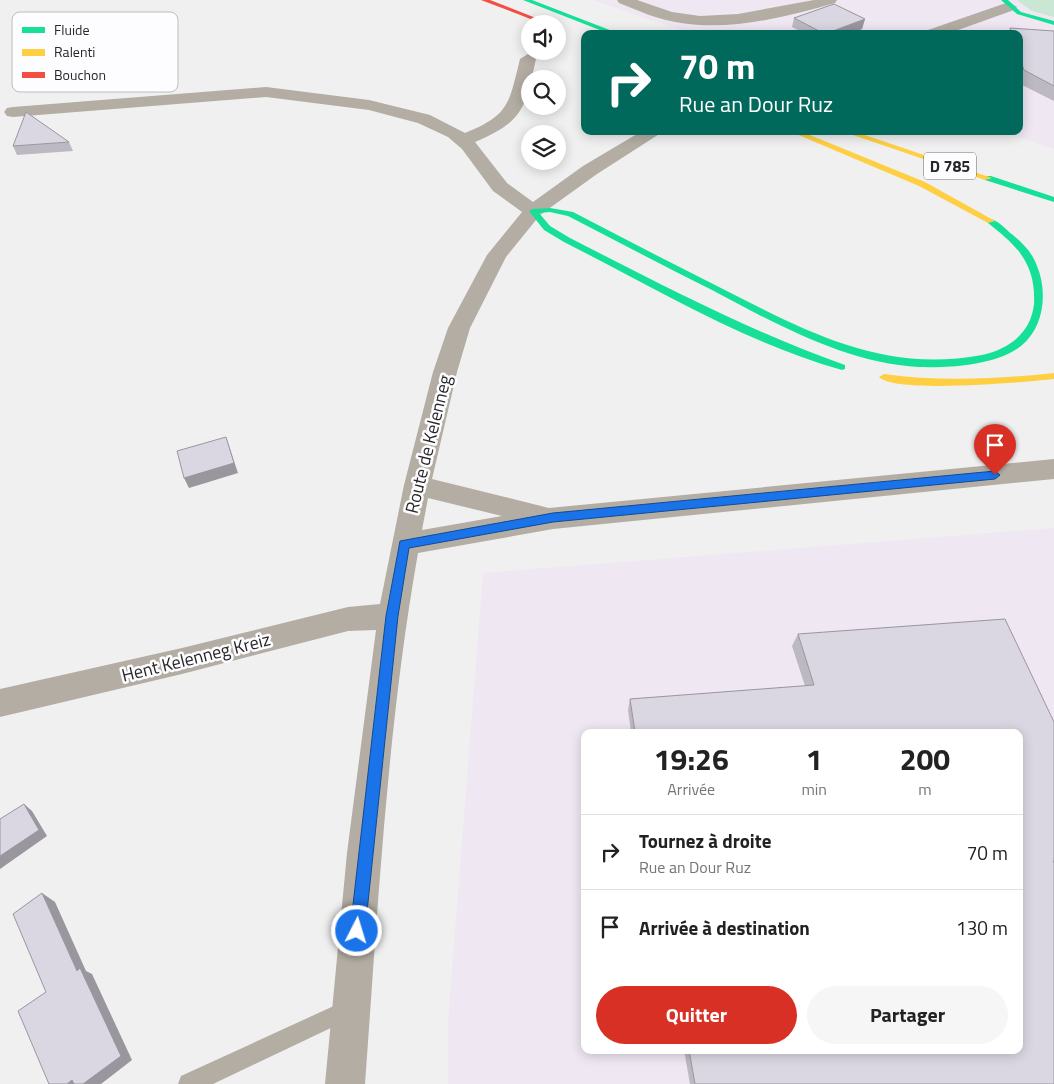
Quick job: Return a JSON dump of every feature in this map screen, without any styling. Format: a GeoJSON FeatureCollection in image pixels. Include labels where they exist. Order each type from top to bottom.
{"type":"FeatureCollection","features":[{"type":"Feature","properties":{"kind":"main road"},"geometry":{"type":"LineString","coordinates":[[484,0],[523,15]]}},
{"type":"Feature","properties":{"kind":"main road"},"geometry":{"type":"LineString","coordinates":[[526,0],[606,30]]}},
{"type":"Feature","properties":{"kind":"main road"},"geometry":{"type":"LineString","coordinates":[[1007,3],[1032,18],[1054,23]]}},
{"type":"Feature","properties":{"kind":"main road"},"geometry":{"type":"LineString","coordinates":[[533,211],[550,210],[570,214],[787,326],[847,349],[897,361],[942,364],[990,357],[1010,349],[1026,337],[1038,305],[1038,274],[1031,258],[1010,236],[977,212],[930,188],[803,135]]}},
{"type":"Feature","properties":{"kind":"main road","name":"D 785"},"geometry":{"type":"LineString","coordinates":[[857,135],[1054,200]]}},
{"type":"Feature","properties":{"kind":"main road"},"geometry":{"type":"LineString","coordinates":[[533,211],[547,228],[558,235],[756,334],[802,354],[858,371]]}},
{"type":"Feature","properties":{"kind":"main road"},"geometry":{"type":"LineString","coordinates":[[876,375],[920,382],[966,384],[1054,376]]}},
{"type":"Feature","properties":{"kind":"street"},"geometry":{"type":"LineString","coordinates":[[624,0],[672,16],[700,20],[775,13],[830,0]]}},
{"type":"Feature","properties":{"kind":"street"},"geometry":{"type":"LineString","coordinates":[[943,30],[1007,3]]}},
{"type":"Feature","properties":{"kind":"street"},"geometry":{"type":"LineString","coordinates":[[957,25],[1032,18]]}},
{"type":"Feature","properties":{"kind":"street"},"geometry":{"type":"LineString","coordinates":[[464,140],[493,129],[509,118],[517,101],[528,60]]}},
{"type":"Feature","properties":{"kind":"street"},"geometry":{"type":"LineString","coordinates":[[13,112],[266,92],[342,100],[389,109],[424,119],[454,133],[464,140],[500,187],[533,211]]}},
{"type":"Feature","properties":{"kind":"street","name":"Route de Kelenneg"},"geometry":{"type":"LineString","coordinates":[[345,1084],[364,853],[392,616],[404,544],[417,486],[445,372],[459,328],[497,255],[533,211],[590,170],[648,135]]}},
{"type":"Feature","properties":{"kind":"street"},"geometry":{"type":"LineString","coordinates":[[404,544],[553,518],[1054,469]]}},
{"type":"Feature","properties":{"kind":"street"},"geometry":{"type":"LineString","coordinates":[[417,486],[553,518]]}},
{"type":"Feature","properties":{"kind":"street","name":"Hent Kelenneg Kreiz"},"geometry":{"type":"LineString","coordinates":[[0,704],[182,662],[348,619],[392,616]]}},
{"type":"Feature","properties":{"kind":"lane"},"geometry":{"type":"LineString","coordinates":[[189,1084],[350,1009]]}},
{"type":"Feature","properties":{"kind":"shaded area"},"geometry":{"type":"Polygon","coordinates":[[[593,0],[1054,0],[1054,149],[1011,135],[1023,135],[1023,30],[679,30],[593,0]]]}},
{"type":"Feature","properties":{"kind":"shaded area"},"geometry":{"type":"Polygon","coordinates":[[[1054,528],[1054,1084],[448,1084],[448,1021],[483,573],[1054,528]]]}},
{"type":"Feature","properties":{"kind":"green space"},"geometry":{"type":"Polygon","coordinates":[[[1017,0],[1054,0],[1054,17],[1032,11],[1017,0]]]}},
{"type":"Feature","properties":{"kind":"building"},"geometry":{"type":"Polygon","coordinates":[[[834,4],[865,19],[836,30],[817,30],[794,18],[834,4]]]}},
{"type":"Feature","properties":{"kind":"building"},"geometry":{"type":"Polygon","coordinates":[[[1010,28],[1054,31],[1054,86],[1024,70],[1023,30],[1011,30],[1010,28]]]}},
{"type":"Feature","properties":{"kind":"building"},"geometry":{"type":"Polygon","coordinates":[[[26,112],[69,142],[13,146],[26,112]]]}},
{"type":"Feature","properties":{"kind":"building"},"geometry":{"type":"Polygon","coordinates":[[[226,437],[234,463],[184,478],[177,451],[226,437]]]}},
{"type":"Feature","properties":{"kind":"building"},"geometry":{"type":"Polygon","coordinates":[[[1005,619],[1054,722],[1054,1084],[695,1084],[690,1054],[1023,1054],[1023,729],[635,729],[630,699],[814,685],[798,634],[1005,619]]]}},
{"type":"Feature","properties":{"kind":"building"},"geometry":{"type":"Polygon","coordinates":[[[24,804],[39,830],[0,856],[0,819],[24,804]]]}},
{"type":"Feature","properties":{"kind":"building"},"geometry":{"type":"Polygon","coordinates":[[[42,893],[77,971],[80,968],[121,1056],[83,1084],[74,1084],[72,1080],[67,1084],[49,1084],[18,1011],[46,992],[13,914],[42,893]]]}},
{"type":"Feature","properties":{"kind":"traffic: fast"},"geometry":{"type":"LineString","coordinates":[[526,0],[606,30]]}},
{"type":"Feature","properties":{"kind":"traffic: fast"},"geometry":{"type":"LineString","coordinates":[[1004,0],[1019,13],[1054,23]]}},
{"type":"Feature","properties":{"kind":"traffic: fast"},"geometry":{"type":"LineString","coordinates":[[988,178],[1054,200]]}},
{"type":"Feature","properties":{"kind":"traffic: fast"},"geometry":{"type":"LineString","coordinates":[[533,211],[550,210],[570,214],[744,304],[811,335],[846,348],[882,358],[918,364],[954,363],[1001,353],[1024,338],[1034,324],[1037,315],[1038,289],[1033,265],[1021,247],[991,221]]}},
{"type":"Feature","properties":{"kind":"traffic: fast"},"geometry":{"type":"LineString","coordinates":[[533,211],[547,228],[668,292],[771,340],[842,367]]}},
{"type":"Feature","properties":{"kind":"traffic: slow"},"geometry":{"type":"LineString","coordinates":[[803,135],[922,184],[991,221]]}},
{"type":"Feature","properties":{"kind":"traffic: slow"},"geometry":{"type":"LineString","coordinates":[[857,135],[988,178]]}},
{"type":"Feature","properties":{"kind":"traffic: slow"},"geometry":{"type":"LineString","coordinates":[[884,377],[927,382],[969,383],[1054,376]]}},
{"type":"Feature","properties":{"kind":"traffic: jam"},"geometry":{"type":"LineString","coordinates":[[484,0],[524,15]]}},
{"type":"Feature","properties":{"kind":"route"},"geometry":{"type":"LineString","coordinates":[[357,931],[364,853],[392,616],[404,544],[553,518],[995,475]]}}]}
